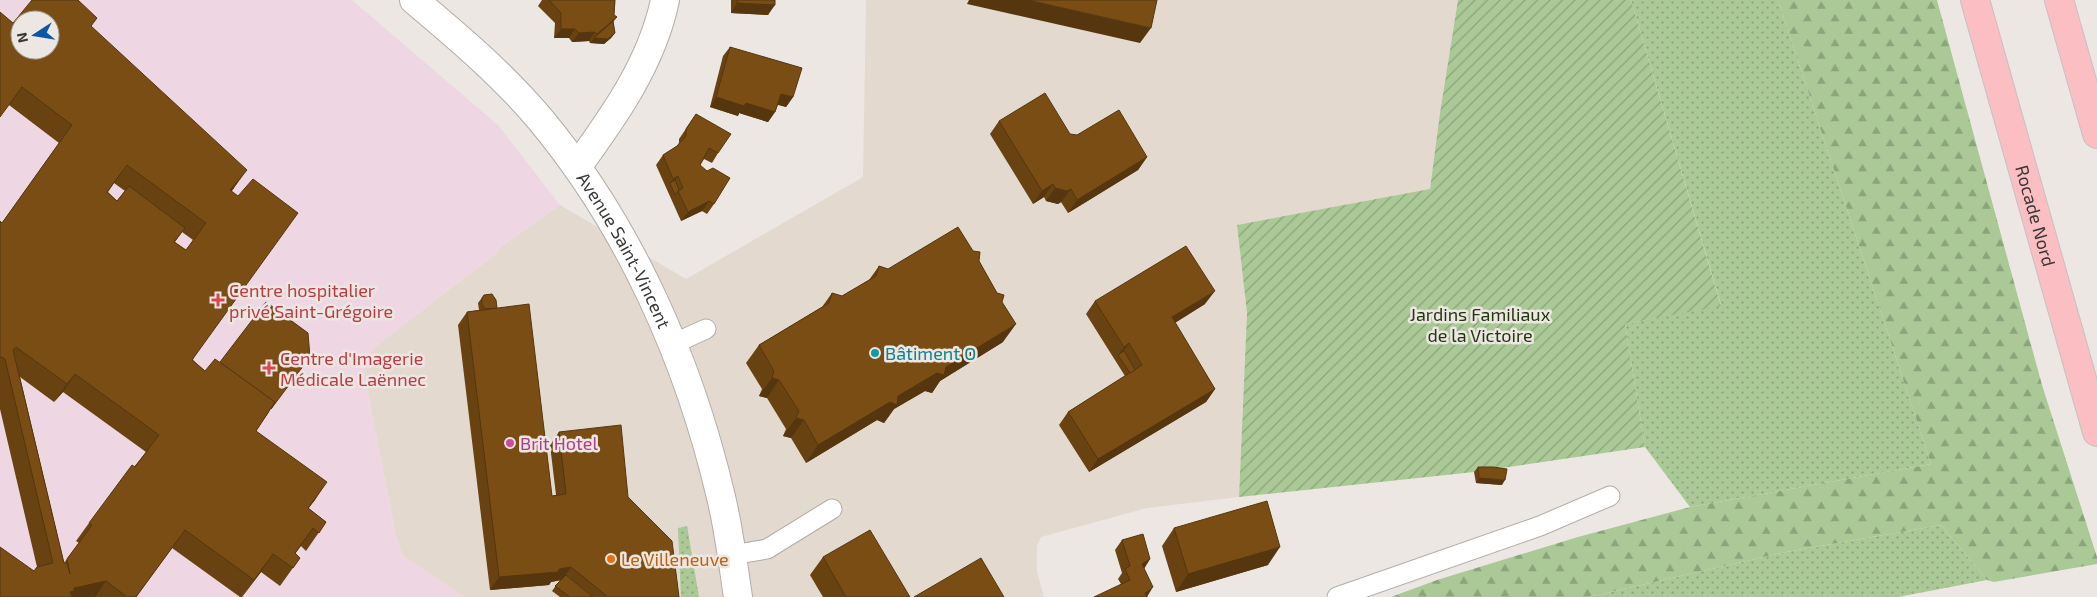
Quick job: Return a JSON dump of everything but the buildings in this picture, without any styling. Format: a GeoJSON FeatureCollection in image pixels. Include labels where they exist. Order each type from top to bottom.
{"type":"FeatureCollection","features":[{"type":"Feature","properties":{"kind":"highway","name":"Rocade Nord"},"geometry":{"type":"LineString","coordinates":[[1974,0],[2097,432]]}},
{"type":"Feature","properties":{"kind":"highway"},"geometry":{"type":"LineString","coordinates":[[2059,0],[2097,134]]}},
{"type":"Feature","properties":{"kind":"street","name":"Avenue Saint-Vincent"},"geometry":{"type":"LineString","coordinates":[[414,0],[455,34],[540,118],[587,180],[632,257],[673,344],[706,440],[722,498],[738,597]]}},
{"type":"Feature","properties":{"kind":"street"},"geometry":{"type":"LineString","coordinates":[[577,167],[630,92],[654,38],[665,0]]}},
{"type":"Feature","properties":{"kind":"street","name":"Avenue Saint-Vincent"},"geometry":{"type":"LineString","coordinates":[[731,597],[732,558]]}},
{"type":"Feature","properties":{"kind":"lane"},"geometry":{"type":"LineString","coordinates":[[673,344],[706,329]]}},
{"type":"Feature","properties":{"kind":"lane"},"geometry":{"type":"LineString","coordinates":[[1337,597],[1540,526],[1610,496]]}},
{"type":"Feature","properties":{"kind":"lane"},"geometry":{"type":"LineString","coordinates":[[732,558],[767,549],[832,509]]}},
{"type":"Feature","properties":{"kind":"shaded area","name":"Centre hospitalier privé Saint-Grégoire"},"geometry":{"type":"Polygon","coordinates":[[[0,0],[352,0],[498,125],[560,205],[501,247],[497,253],[376,346],[367,357],[364,372],[395,532],[402,555],[464,597],[0,597],[0,0]]]}},
{"type":"Feature","properties":{"kind":"shaded area"},"geometry":{"type":"Polygon","coordinates":[[[866,0],[1458,0],[1430,190],[1237,225],[1247,313],[1239,497],[1147,508],[1041,537],[1037,546],[1037,572],[1044,597],[464,597],[402,555],[395,532],[364,372],[367,357],[376,346],[497,253],[501,247],[560,205],[686,279],[863,177],[866,0]]]}},
{"type":"Feature","properties":{"kind":"green space","name":"Jardins Familiaux de la Victoire"},"geometry":{"type":"Polygon","coordinates":[[[1458,0],[1631,0],[1721,306],[1625,324],[1645,447],[1474,472],[1239,497],[1247,313],[1237,225],[1430,189],[1458,0]]]}},
{"type":"Feature","properties":{"kind":"green space"},"geometry":{"type":"Polygon","coordinates":[[[1631,0],[1778,0],[1931,464],[1690,507],[1645,447],[1625,324],[1721,305],[1631,0]]]}},
{"type":"Feature","properties":{"kind":"green space"},"geometry":{"type":"Polygon","coordinates":[[[1778,0],[1937,0],[2042,385],[2097,557],[2097,564],[1994,582],[1987,580],[1941,525],[1786,552],[1589,597],[1391,597],[1437,580],[1578,537],[1690,507],[1931,464],[1778,0]]]}},
{"type":"Feature","properties":{"kind":"green space"},"geometry":{"type":"Polygon","coordinates":[[[1941,525],[1987,580],[1898,597],[1589,597],[1786,552],[1941,525]]]}},
{"type":"Feature","properties":{"kind":"green space"},"geometry":{"type":"Polygon","coordinates":[[[687,526],[699,597],[681,597],[678,528],[687,526]]]}},
{"type":"Feature","properties":{"kind":"place","name":"Centre hospitalier privé Saint-Grégoire"},"geometry":{"type":"Point","coordinates":[218,300]}},
{"type":"Feature","properties":{"kind":"place","name":"Bâtiment O"},"geometry":{"type":"Point","coordinates":[875,353]}},
{"type":"Feature","properties":{"kind":"place","name":"Centre d'Imagerie Médicale Laënnec"},"geometry":{"type":"Point","coordinates":[269,368]}},
{"type":"Feature","properties":{"kind":"place","name":"Brit Hotel"},"geometry":{"type":"Point","coordinates":[510,443]}},
{"type":"Feature","properties":{"kind":"place","name":"Le Villeneuve"},"geometry":{"type":"Point","coordinates":[611,559]}}]}
